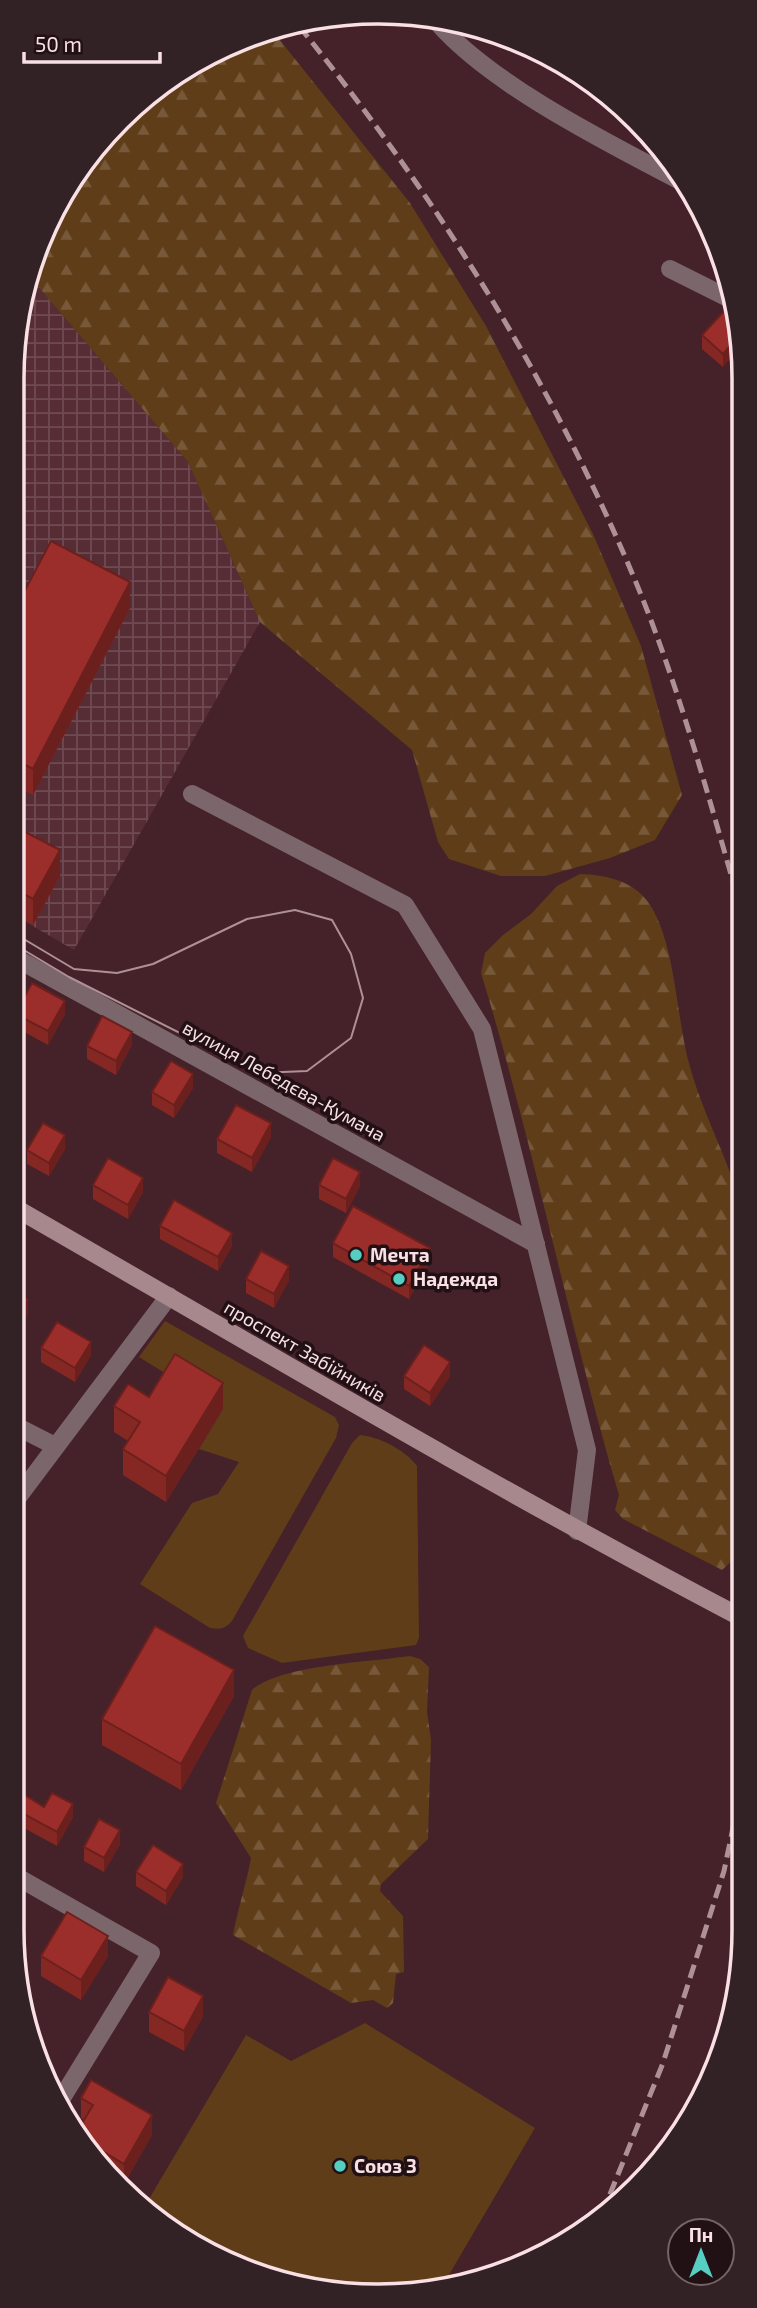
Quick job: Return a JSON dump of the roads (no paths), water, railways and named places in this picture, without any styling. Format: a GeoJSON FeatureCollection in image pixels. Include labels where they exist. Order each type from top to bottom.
{"type":"FeatureCollection","features":[{"type":"Feature","properties":{"kind":"main road","name":"проспект Забійників"},"geometry":{"type":"LineString","coordinates":[[24,1213],[577,1531],[732,1613]]}},
{"type":"Feature","properties":{"kind":"street"},"geometry":{"type":"LineString","coordinates":[[446,31],[471,55],[502,77],[666,173]]}},
{"type":"Feature","properties":{"kind":"street"},"geometry":{"type":"LineString","coordinates":[[670,270],[722,295]]}},
{"type":"Feature","properties":{"kind":"street"},"geometry":{"type":"LineString","coordinates":[[192,794],[405,905],[482,1029],[587,1450],[577,1531]]}},
{"type":"Feature","properties":{"kind":"street","name":"вулиця Лебедєва-Кумача"},"geometry":{"type":"LineString","coordinates":[[24,963],[536,1244]]}},
{"type":"Feature","properties":{"kind":"street"},"geometry":{"type":"LineString","coordinates":[[24,1489],[169,1296]]}},
{"type":"Feature","properties":{"kind":"street"},"geometry":{"type":"LineString","coordinates":[[24,1430],[55,1446]]}},
{"type":"Feature","properties":{"kind":"street"},"geometry":{"type":"LineString","coordinates":[[24,1881],[151,1953],[65,2093]]}},
{"type":"Feature","properties":{"kind":"tram line"},"geometry":{"type":"LineString","coordinates":[[24,939],[74,969],[117,973],[153,964],[247,919],[295,910],[332,920],[351,954],[363,998],[351,1038],[307,1071],[259,1073],[69,977],[24,950]]}},
{"type":"Feature","properties":{"kind":"railway"},"geometry":{"type":"LineString","coordinates":[[304,32],[349,90],[443,223],[486,291],[566,432],[602,505],[651,621],[694,746],[732,878]]}},
{"type":"Feature","properties":{"kind":"railway"},"geometry":{"type":"LineString","coordinates":[[608,2199],[663,2063],[724,1871],[732,1833]]}},
{"type":"Feature","properties":{"kind":"place","name":"Мечта"},"geometry":{"type":"Point","coordinates":[356,1255]}},
{"type":"Feature","properties":{"kind":"place","name":"Надежда"},"geometry":{"type":"Point","coordinates":[399,1279]}},
{"type":"Feature","properties":{"kind":"place","name":"Союз 3"},"geometry":{"type":"Point","coordinates":[340,2166]}}]}
